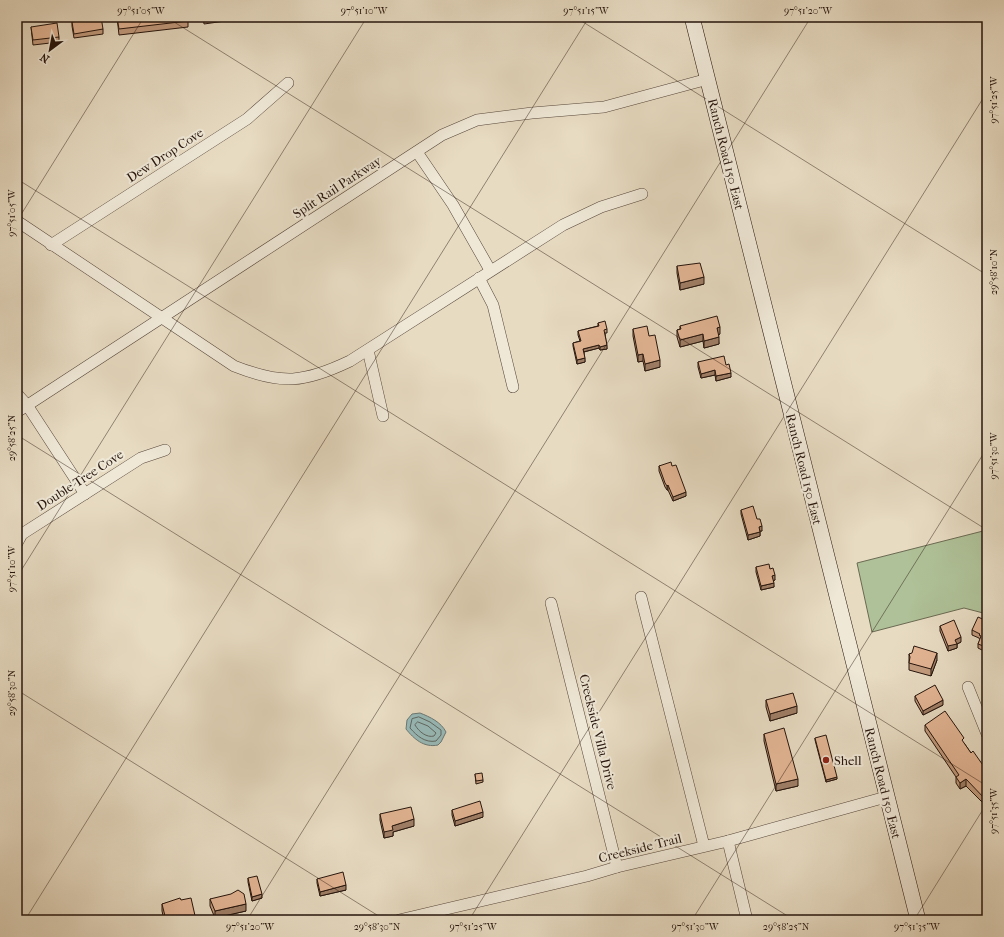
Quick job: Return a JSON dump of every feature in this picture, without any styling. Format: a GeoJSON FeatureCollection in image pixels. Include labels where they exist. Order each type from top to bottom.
{"type":"FeatureCollection","features":[{"type":"Feature","properties":{"kind":"main road","name":"Ranch Road 150 East"},"geometry":{"type":"LineString","coordinates":[[692,17],[886,798],[918,920]]}},
{"type":"Feature","properties":{"kind":"street","name":"Split Rail Parkway"},"geometry":{"type":"LineString","coordinates":[[17,412],[442,135],[477,120],[532,113],[604,107],[708,80]]}},
{"type":"Feature","properties":{"kind":"street","name":"Dew Drop Cove"},"geometry":{"type":"LineString","coordinates":[[51,244],[247,119],[288,83]]}},
{"type":"Feature","properties":{"kind":"street"},"geometry":{"type":"LineString","coordinates":[[417,152],[453,205],[490,270]]}},
{"type":"Feature","properties":{"kind":"street"},"geometry":{"type":"LineString","coordinates":[[17,221],[160,318],[234,366],[261,377],[283,379],[305,378],[328,371],[368,350],[490,270],[577,218],[601,207],[642,194]]}},
{"type":"Feature","properties":{"kind":"street"},"geometry":{"type":"LineString","coordinates":[[479,278],[493,305],[513,387]]}},
{"type":"Feature","properties":{"kind":"street"},"geometry":{"type":"LineString","coordinates":[[368,350],[383,416]]}},
{"type":"Feature","properties":{"kind":"street"},"geometry":{"type":"LineString","coordinates":[[17,394],[27,405],[85,494]]}},
{"type":"Feature","properties":{"kind":"street","name":"Double Tree Cove"},"geometry":{"type":"LineString","coordinates":[[17,543],[22,534],[141,458],[165,450]]}},
{"type":"Feature","properties":{"kind":"street"},"geometry":{"type":"LineString","coordinates":[[641,597],[704,846]]}},
{"type":"Feature","properties":{"kind":"street","name":"Creekside Villa Drive"},"geometry":{"type":"LineString","coordinates":[[551,603],[618,867]]}},
{"type":"Feature","properties":{"kind":"street"},"geometry":{"type":"LineString","coordinates":[[968,687],[987,734]]}},
{"type":"Feature","properties":{"kind":"street","name":"Creekside Trail"},"geometry":{"type":"LineString","coordinates":[[399,920],[728,841],[886,798]]}},
{"type":"Feature","properties":{"kind":"street"},"geometry":{"type":"LineString","coordinates":[[728,841],[747,920]]}},
{"type":"Feature","properties":{"kind":"green space"},"geometry":{"type":"Polygon","coordinates":[[[987,530],[987,614],[964,608],[872,632],[857,563],[987,530]]]}},
{"type":"Feature","properties":{"kind":"water"},"geometry":{"type":"Polygon","coordinates":[[[420,713],[431,718],[444,728],[446,732],[438,745],[433,746],[420,742],[406,729],[407,720],[412,714],[420,713]]]}},
{"type":"Feature","properties":{"kind":"building"},"geometry":{"type":"Polygon","coordinates":[[[101,17],[103,29],[74,34],[72,22],[101,17]]]}},
{"type":"Feature","properties":{"kind":"building"},"geometry":{"type":"Polygon","coordinates":[[[117,17],[188,17],[188,21],[119,29],[117,17]]]}},
{"type":"Feature","properties":{"kind":"building"},"geometry":{"type":"Polygon","coordinates":[[[204,17],[220,17],[204,19],[204,17]]]}},
{"type":"Feature","properties":{"kind":"building"},"geometry":{"type":"Polygon","coordinates":[[[57,23],[59,37],[33,40],[31,27],[57,23]]]}},
{"type":"Feature","properties":{"kind":"building"},"geometry":{"type":"Polygon","coordinates":[[[700,263],[704,277],[680,283],[677,266],[700,263]]]}},
{"type":"Feature","properties":{"kind":"building"},"geometry":{"type":"Polygon","coordinates":[[[717,316],[720,327],[717,328],[719,337],[704,341],[703,334],[680,340],[677,330],[681,329],[680,326],[717,316]]]}},
{"type":"Feature","properties":{"kind":"building"},"geometry":{"type":"Polygon","coordinates":[[[605,321],[607,329],[604,330],[607,345],[600,347],[599,345],[583,349],[585,358],[577,360],[573,343],[581,341],[578,331],[599,326],[598,323],[605,321]]]}},
{"type":"Feature","properties":{"kind":"building"},"geometry":{"type":"Polygon","coordinates":[[[647,326],[649,336],[655,335],[660,360],[645,364],[643,354],[638,355],[633,329],[647,326]]]}},
{"type":"Feature","properties":{"kind":"building"},"geometry":{"type":"Polygon","coordinates":[[[724,356],[726,365],[729,364],[731,373],[716,376],[715,370],[701,374],[698,362],[724,356]]]}},
{"type":"Feature","properties":{"kind":"building"},"geometry":{"type":"Polygon","coordinates":[[[671,462],[672,466],[676,465],[686,492],[673,497],[668,485],[667,486],[665,483],[659,466],[671,462]]]}},
{"type":"Feature","properties":{"kind":"building"},"geometry":{"type":"Polygon","coordinates":[[[753,506],[757,519],[760,519],[762,526],[759,527],[760,532],[748,535],[741,510],[753,506]]]}},
{"type":"Feature","properties":{"kind":"building"},"geometry":{"type":"Polygon","coordinates":[[[769,564],[770,569],[773,568],[775,575],[772,576],[774,583],[761,586],[756,567],[769,564]]]}},
{"type":"Feature","properties":{"kind":"building"},"geometry":{"type":"Polygon","coordinates":[[[978,617],[987,621],[986,647],[978,644],[981,636],[972,630],[978,617]]]}},
{"type":"Feature","properties":{"kind":"building"},"geometry":{"type":"Polygon","coordinates":[[[954,620],[961,637],[955,640],[957,644],[948,646],[940,626],[954,620]]]}},
{"type":"Feature","properties":{"kind":"building"},"geometry":{"type":"Polygon","coordinates":[[[914,646],[937,653],[931,669],[909,663],[909,654],[912,653],[914,646]]]}},
{"type":"Feature","properties":{"kind":"building"},"geometry":{"type":"Polygon","coordinates":[[[935,685],[943,700],[923,711],[915,696],[935,685]]]}},
{"type":"Feature","properties":{"kind":"building"},"geometry":{"type":"Polygon","coordinates":[[[793,693],[797,706],[770,714],[766,700],[793,693]]]}},
{"type":"Feature","properties":{"kind":"building"},"geometry":{"type":"Polygon","coordinates":[[[945,711],[964,738],[962,740],[971,753],[973,751],[987,771],[986,800],[966,779],[960,783],[956,777],[959,775],[925,725],[945,711]]]}},
{"type":"Feature","properties":{"kind":"building"},"geometry":{"type":"Polygon","coordinates":[[[784,728],[798,779],[776,784],[764,734],[784,728]]]}},
{"type":"Feature","properties":{"kind":"building","name":"Shell"},"geometry":{"type":"Polygon","coordinates":[[[826,735],[837,777],[826,780],[815,738],[826,735]]]}},
{"type":"Feature","properties":{"kind":"building"},"geometry":{"type":"Polygon","coordinates":[[[482,773],[483,780],[476,781],[475,774],[482,773]]]}},
{"type":"Feature","properties":{"kind":"building"},"geometry":{"type":"Polygon","coordinates":[[[480,801],[483,812],[455,821],[452,810],[480,801]]]}},
{"type":"Feature","properties":{"kind":"building"},"geometry":{"type":"Polygon","coordinates":[[[411,807],[414,819],[392,826],[393,830],[384,832],[380,814],[411,807]]]}},
{"type":"Feature","properties":{"kind":"building"},"geometry":{"type":"Polygon","coordinates":[[[343,872],[346,885],[320,892],[317,879],[343,872]]]}},
{"type":"Feature","properties":{"kind":"building"},"geometry":{"type":"Polygon","coordinates":[[[257,876],[262,894],[252,897],[248,878],[257,876]]]}},
{"type":"Feature","properties":{"kind":"building"},"geometry":{"type":"Polygon","coordinates":[[[238,890],[244,894],[246,904],[215,911],[210,899],[231,894],[238,890]]]}},
{"type":"Feature","properties":{"kind":"building"},"geometry":{"type":"Polygon","coordinates":[[[180,898],[181,900],[191,898],[196,920],[166,920],[162,904],[180,898]]]}},
{"type":"Feature","properties":{"kind":"building"},"geometry":{"type":"Polygon","coordinates":[[[85,917],[86,920],[73,920],[85,917]]]}},
{"type":"Feature","properties":{"kind":"place","name":"Shell"},"geometry":{"type":"Point","coordinates":[826,760]}}]}
